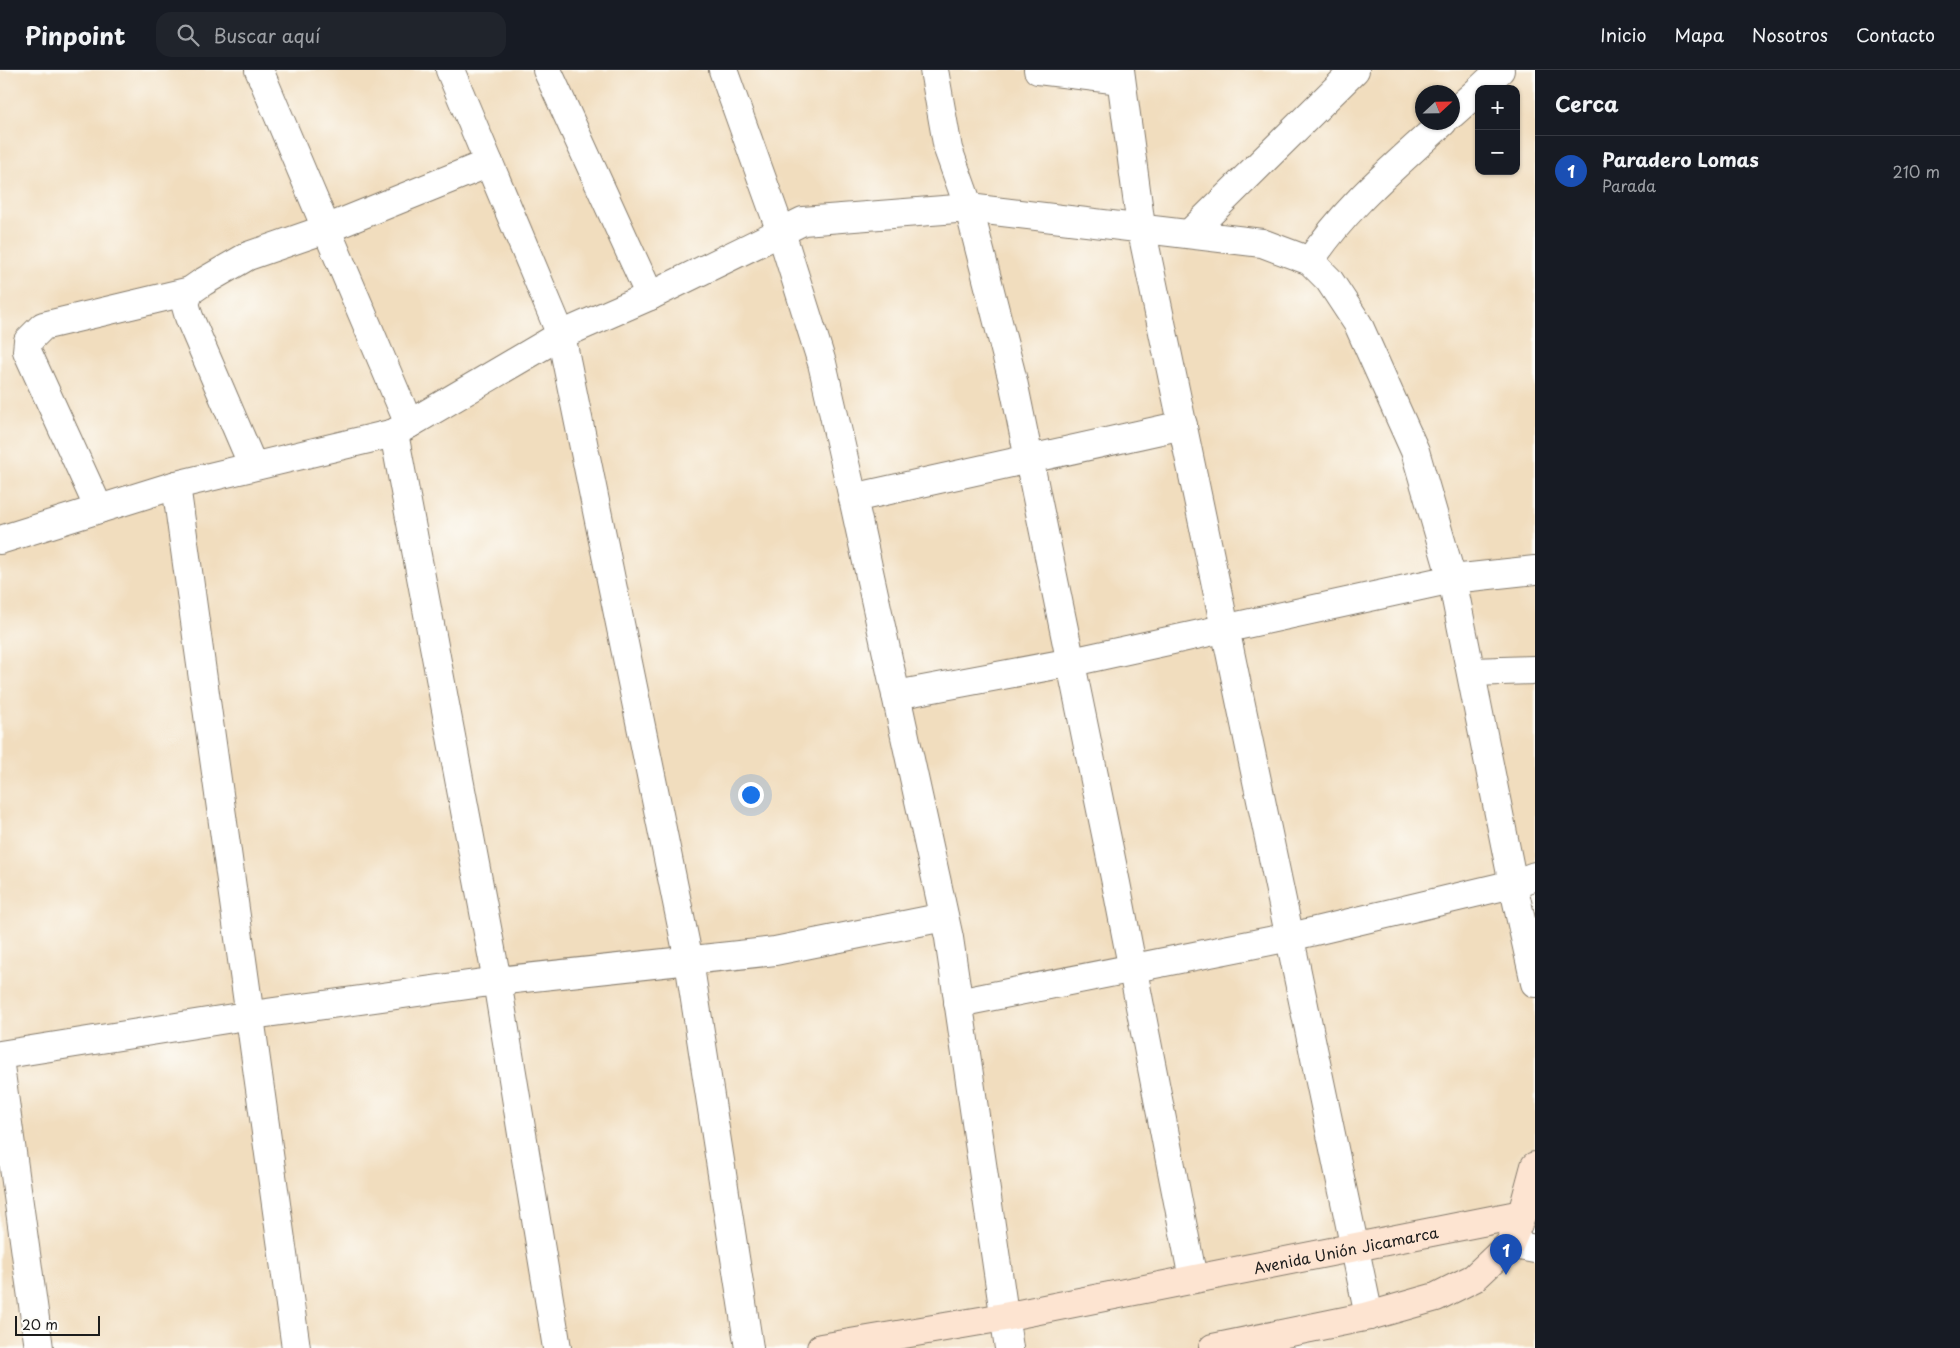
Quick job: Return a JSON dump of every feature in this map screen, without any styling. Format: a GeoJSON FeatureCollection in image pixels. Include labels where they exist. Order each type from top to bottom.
{"type":"FeatureCollection","features":[{"type":"Feature","properties":{"kind":"main road"},"geometry":{"type":"LineString","coordinates":[[1213,1348],[1369,1316],[1436,1297],[1474,1278],[1523,1246],[1522,1214],[1535,1166]]}},
{"type":"Feature","properties":{"kind":"main road","name":"Avenida Unión Jicamarca"},"geometry":{"type":"LineString","coordinates":[[821,1348],[1004,1317],[1522,1214]]}},
{"type":"Feature","properties":{"kind":"street"},"geometry":{"type":"LineString","coordinates":[[260,70],[326,229],[402,428],[497,981],[557,1348]]}},
{"type":"Feature","properties":{"kind":"street"},"geometry":{"type":"LineString","coordinates":[[450,70],[560,335],[689,961],[749,1348]]}},
{"type":"Feature","properties":{"kind":"street"},"geometry":{"type":"LineString","coordinates":[[547,70],[650,296]]}},
{"type":"Feature","properties":{"kind":"street"},"geometry":{"type":"LineString","coordinates":[[723,70],[782,232],[822,363],[853,498],[944,917],[1009,1348]]}},
{"type":"Feature","properties":{"kind":"street"},"geometry":{"type":"LineString","coordinates":[[934,70],[948,149],[969,208],[1013,381],[1072,662],[1193,1279]]}},
{"type":"Feature","properties":{"kind":"street"},"geometry":{"type":"LineString","coordinates":[[1038,70],[1120,75],[1142,227],[1369,1316]]}},
{"type":"Feature","properties":{"kind":"street"},"geometry":{"type":"LineString","coordinates":[[1190,233],[1355,70]]}},
{"type":"Feature","properties":{"kind":"street"},"geometry":{"type":"LineString","coordinates":[[1483,85],[1500,70]]}},
{"type":"Feature","properties":{"kind":"street"},"geometry":{"type":"LineString","coordinates":[[1460,107],[1475,93]]}},
{"type":"Feature","properties":{"kind":"street"},"geometry":{"type":"LineString","coordinates":[[1310,261],[1328,234],[1349,209],[1434,130]]}},
{"type":"Feature","properties":{"kind":"street"},"geometry":{"type":"LineString","coordinates":[[99,509],[27,351],[28,341],[43,326],[190,291],[248,256],[326,229],[489,162]]}},
{"type":"Feature","properties":{"kind":"street"},"geometry":{"type":"LineString","coordinates":[[0,540],[176,485],[402,428],[560,335],[650,296],[803,221],[969,208],[1142,227],[1262,243],[1310,261],[1329,280],[1358,324],[1415,451],[1452,579],[1472,672],[1524,880],[1535,983]]}},
{"type":"Feature","properties":{"kind":"street"},"geometry":{"type":"LineString","coordinates":[[190,291],[185,303],[189,317],[253,466]]}},
{"type":"Feature","properties":{"kind":"street"},"geometry":{"type":"LineString","coordinates":[[853,498],[1183,425]]}},
{"type":"Feature","properties":{"kind":"street"},"geometry":{"type":"LineString","coordinates":[[176,485],[252,1015],[296,1348]]}},
{"type":"Feature","properties":{"kind":"street"},"geometry":{"type":"LineString","coordinates":[[896,695],[1072,662],[1225,627],[1452,579],[1535,570]]}},
{"type":"Feature","properties":{"kind":"street"},"geometry":{"type":"LineString","coordinates":[[1472,672],[1535,670]]}},
{"type":"Feature","properties":{"kind":"street"},"geometry":{"type":"LineString","coordinates":[[958,1003],[1290,937],[1524,880]]}},
{"type":"Feature","properties":{"kind":"street"},"geometry":{"type":"LineString","coordinates":[[0,1055],[252,1015],[497,981],[775,951],[944,917]]}},
{"type":"Feature","properties":{"kind":"street"},"geometry":{"type":"LineString","coordinates":[[0,1066],[39,1348]]}},
{"type":"Feature","properties":{"kind":"place","name":"Paradero Lomas"},"geometry":{"type":"Point","coordinates":[1506,1275]}}]}
